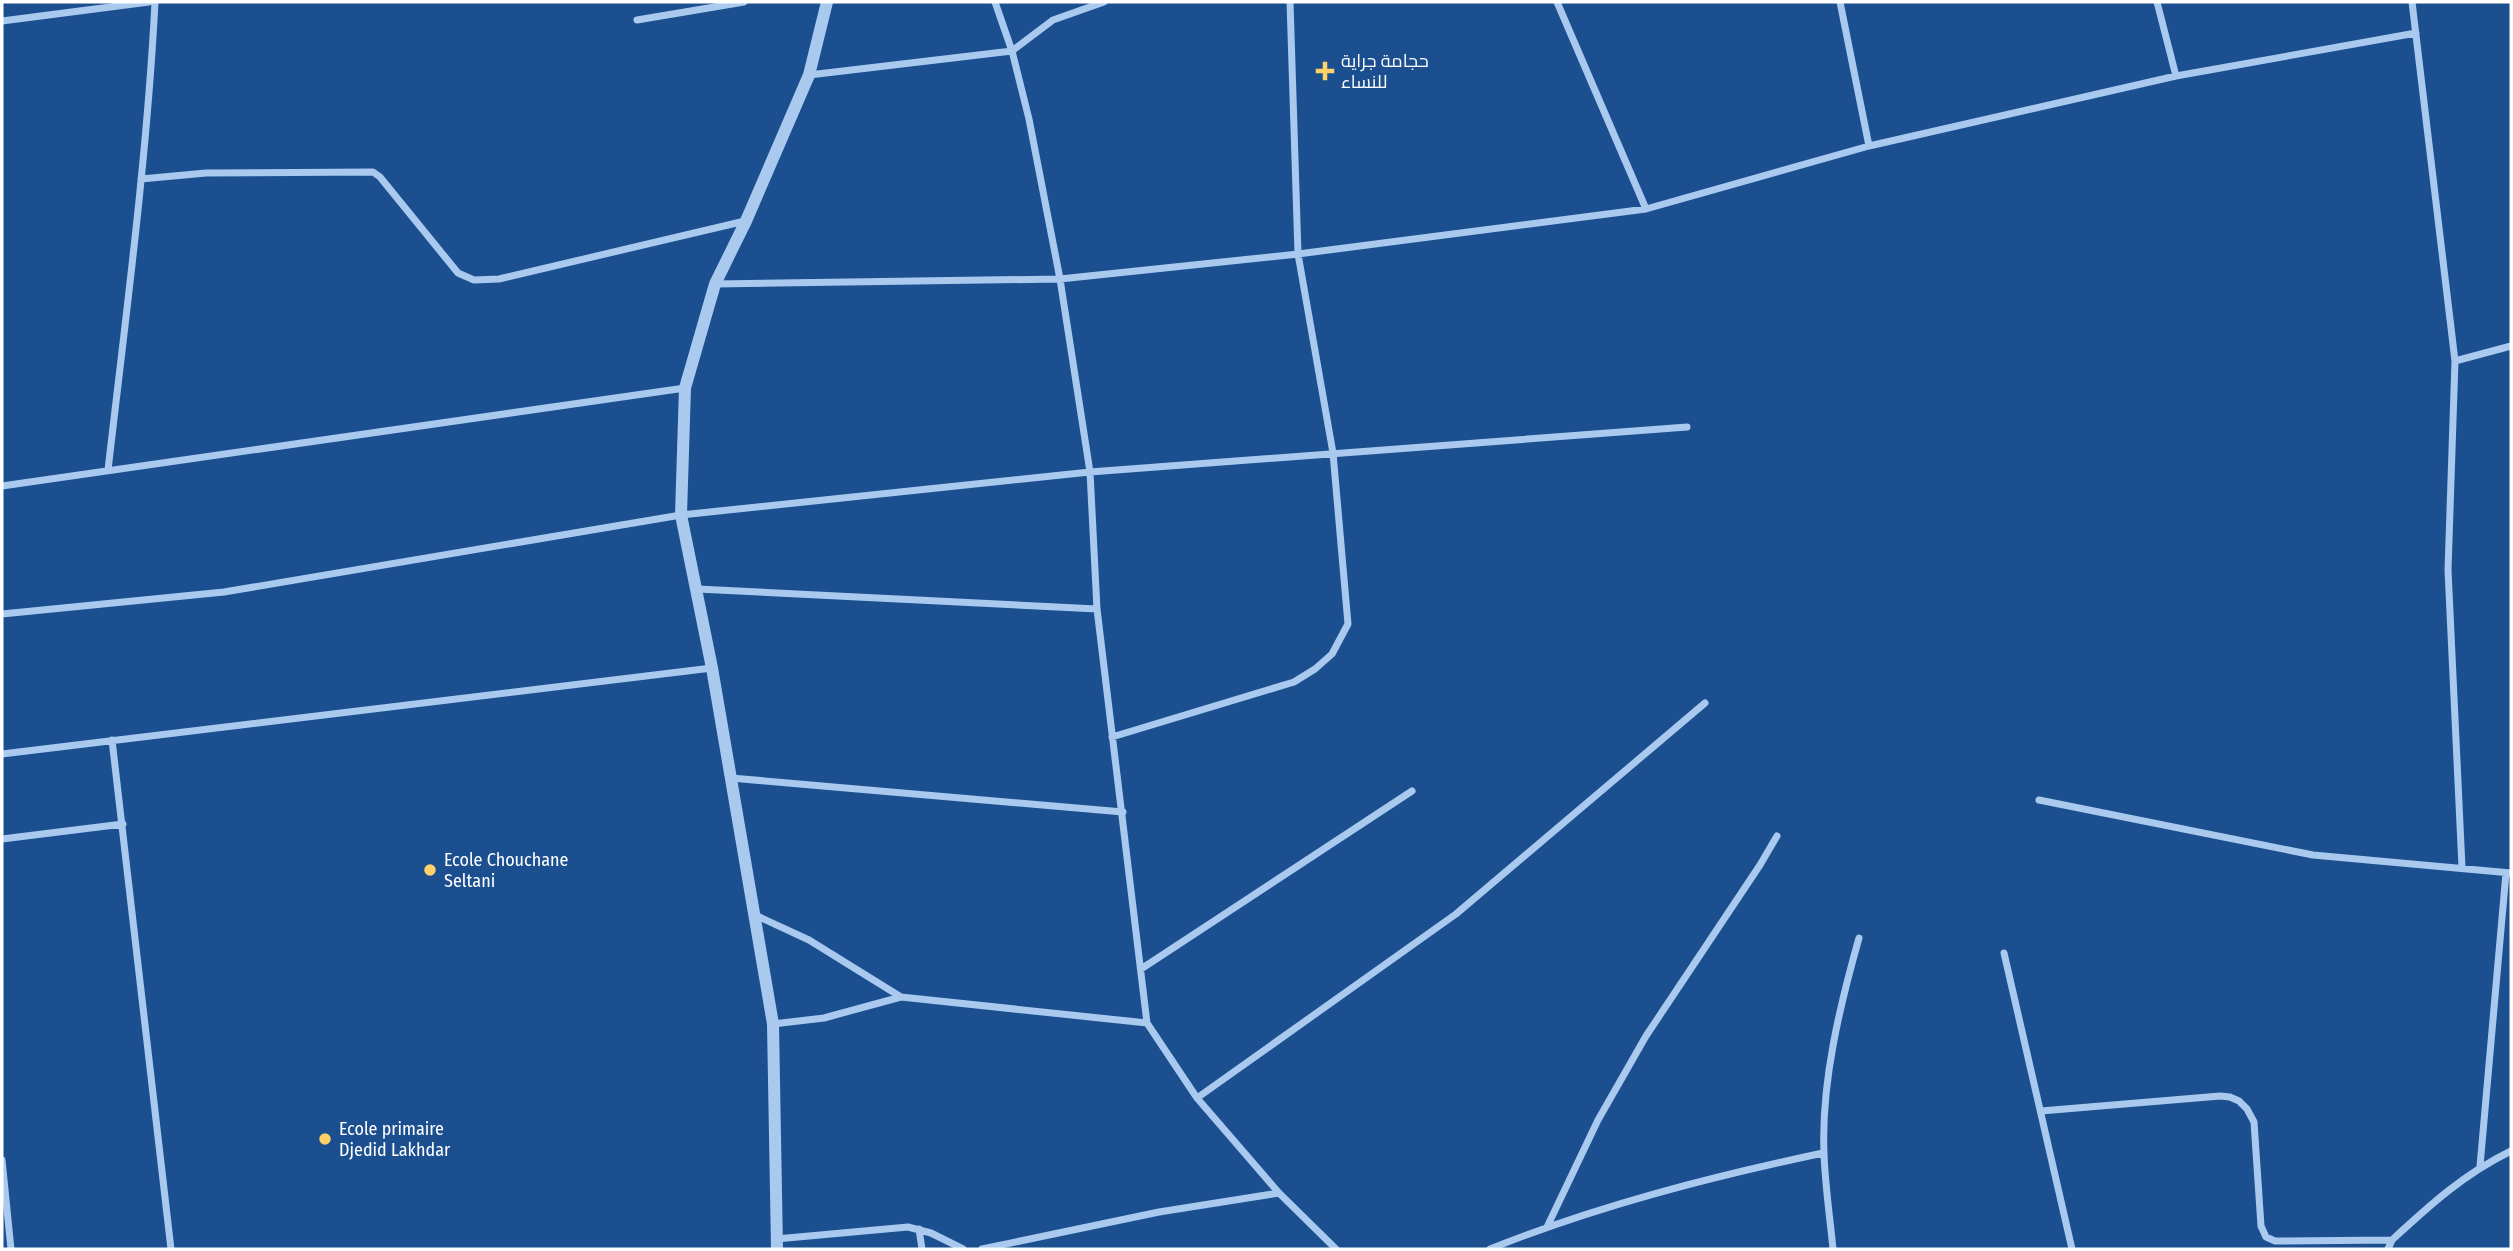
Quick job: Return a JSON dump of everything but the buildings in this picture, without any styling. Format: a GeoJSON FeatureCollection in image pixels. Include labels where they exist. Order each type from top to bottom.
{"type":"FeatureCollection","features":[{"type":"Feature","properties":{"kind":"street"},"geometry":{"type":"LineString","coordinates":[[2,21],[149,2]]}},
{"type":"Feature","properties":{"kind":"street"},"geometry":{"type":"LineString","coordinates":[[108,470],[151,80],[155,2]]}},
{"type":"Feature","properties":{"kind":"street"},"geometry":{"type":"LineString","coordinates":[[637,20],[744,2]]}},
{"type":"Feature","properties":{"kind":"street"},"geometry":{"type":"LineString","coordinates":[[827,2],[809,75],[746,221],[715,284],[685,388],[681,515],[712,668],[773,1024],[777,1244],[894,1227],[919,1229],[963,1249]]}},
{"type":"Feature","properties":{"kind":"street"},"geometry":{"type":"LineString","coordinates":[[995,2],[1012,51],[1030,119],[1060,279],[1090,472],[1097,608],[1147,1023],[1197,1098],[1279,1193],[1336,1249]]}},
{"type":"Feature","properties":{"kind":"street"},"geometry":{"type":"LineString","coordinates":[[809,75],[1012,51],[1053,20],[1104,2]]}},
{"type":"Feature","properties":{"kind":"street"},"geometry":{"type":"LineString","coordinates":[[1112,737],[1294,682],[1332,654],[1348,624],[1333,453],[1298,254],[1290,2]]}},
{"type":"Feature","properties":{"kind":"street"},"geometry":{"type":"LineString","coordinates":[[1557,2],[1646,209]]}},
{"type":"Feature","properties":{"kind":"street"},"geometry":{"type":"LineString","coordinates":[[1840,2],[1869,146]]}},
{"type":"Feature","properties":{"kind":"street"},"geometry":{"type":"LineString","coordinates":[[2157,2],[2176,76]]}},
{"type":"Feature","properties":{"kind":"street"},"geometry":{"type":"LineString","coordinates":[[2412,2],[2455,361],[2448,570],[2462,867]]}},
{"type":"Feature","properties":{"kind":"street"},"geometry":{"type":"LineString","coordinates":[[715,284],[1060,279],[1298,254],[1646,209],[1869,146],[2176,76],[2416,33]]}},
{"type":"Feature","properties":{"kind":"street"},"geometry":{"type":"LineString","coordinates":[[141,179],[206,173],[373,172],[380,177],[453,268],[474,280],[499,279],[746,221]]}},
{"type":"Feature","properties":{"kind":"street"},"geometry":{"type":"LineString","coordinates":[[2455,361],[2511,346]]}},
{"type":"Feature","properties":{"kind":"street"},"geometry":{"type":"LineString","coordinates":[[2,486],[685,388]]}},
{"type":"Feature","properties":{"kind":"street"},"geometry":{"type":"LineString","coordinates":[[2,614],[224,592],[681,515],[1090,472],[1687,427]]}},
{"type":"Feature","properties":{"kind":"street"},"geometry":{"type":"LineString","coordinates":[[697,589],[1097,608]]}},
{"type":"Feature","properties":{"kind":"street"},"geometry":{"type":"LineString","coordinates":[[2,754],[712,668]]}},
{"type":"Feature","properties":{"kind":"street"},"geometry":{"type":"LineString","coordinates":[[1197,1098],[1456,914],[1705,703]]}},
{"type":"Feature","properties":{"kind":"street"},"geometry":{"type":"LineString","coordinates":[[112,740],[171,1249]]}},
{"type":"Feature","properties":{"kind":"street"},"geometry":{"type":"LineString","coordinates":[[731,778],[1123,812]]}},
{"type":"Feature","properties":{"kind":"street"},"geometry":{"type":"LineString","coordinates":[[1141,969],[1412,791]]}},
{"type":"Feature","properties":{"kind":"street"},"geometry":{"type":"LineString","coordinates":[[2039,800],[2313,855],[2509,873],[2480,1166]]}},
{"type":"Feature","properties":{"kind":"street"},"geometry":{"type":"LineString","coordinates":[[2,839],[123,824]]}},
{"type":"Feature","properties":{"kind":"street"},"geometry":{"type":"LineString","coordinates":[[1547,1227],[1598,1120],[1646,1036],[1777,836]]}},
{"type":"Feature","properties":{"kind":"street"},"geometry":{"type":"LineString","coordinates":[[754,915],[808,940],[901,996]]}},
{"type":"Feature","properties":{"kind":"street"},"geometry":{"type":"LineString","coordinates":[[1833,1249],[1824,1153],[1827,1092],[1835,1035],[1859,938]]}},
{"type":"Feature","properties":{"kind":"street"},"geometry":{"type":"LineString","coordinates":[[2004,953],[2073,1249]]}},
{"type":"Feature","properties":{"kind":"street"},"geometry":{"type":"LineString","coordinates":[[773,1024],[824,1018],[901,996],[1147,1023]]}},
{"type":"Feature","properties":{"kind":"street"},"geometry":{"type":"LineString","coordinates":[[2041,1111],[2196,1097],[2230,1097],[2247,1109],[2254,1122],[2261,1226],[2266,1237],[2275,1241],[2392,1240]]}},
{"type":"Feature","properties":{"kind":"street"},"geometry":{"type":"LineString","coordinates":[[2388,1249],[2392,1240],[2440,1196],[2480,1166],[2511,1151]]}},
{"type":"Feature","properties":{"kind":"street"},"geometry":{"type":"LineString","coordinates":[[1490,1249],[1547,1227],[1724,1174],[1824,1153]]}},
{"type":"Feature","properties":{"kind":"street"},"geometry":{"type":"LineString","coordinates":[[2,1160],[11,1249]]}},
{"type":"Feature","properties":{"kind":"street"},"geometry":{"type":"LineString","coordinates":[[982,1249],[1159,1212],[1279,1193]]}},
{"type":"Feature","properties":{"kind":"street"},"geometry":{"type":"LineString","coordinates":[[919,1229],[922,1249]]}},
{"type":"Feature","properties":{"kind":"place","name":"حجامة جراية للنساء"},"geometry":{"type":"Point","coordinates":[1325,71]}},
{"type":"Feature","properties":{"kind":"place","name":"Ecole Chouchane Seltani"},"geometry":{"type":"Point","coordinates":[430,870]}},
{"type":"Feature","properties":{"kind":"place","name":"Ecole primaire Djedid Lakhdar"},"geometry":{"type":"Point","coordinates":[325,1139]}}]}
